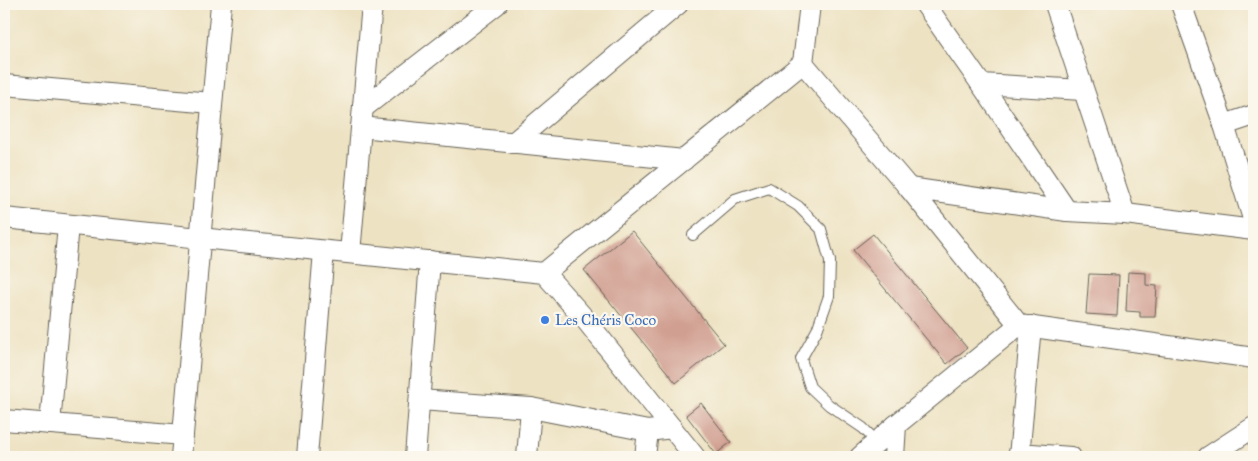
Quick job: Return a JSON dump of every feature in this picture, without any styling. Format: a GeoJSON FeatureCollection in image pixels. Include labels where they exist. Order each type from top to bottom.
{"type":"FeatureCollection","features":[{"type":"Feature","properties":{"kind":"street"},"geometry":{"type":"LineString","coordinates":[[181,457],[221,4]]}},
{"type":"Feature","properties":{"kind":"street"},"geometry":{"type":"LineString","coordinates":[[350,253],[372,4]]}},
{"type":"Feature","properties":{"kind":"street"},"geometry":{"type":"LineString","coordinates":[[363,108],[497,4]]}},
{"type":"Feature","properties":{"kind":"street"},"geometry":{"type":"LineString","coordinates":[[513,143],[678,4]]}},
{"type":"Feature","properties":{"kind":"street"},"geometry":{"type":"LineString","coordinates":[[544,273],[803,63],[810,4]]}},
{"type":"Feature","properties":{"kind":"street"},"geometry":{"type":"LineString","coordinates":[[925,4],[1067,211]]}},
{"type":"Feature","properties":{"kind":"street"},"geometry":{"type":"LineString","coordinates":[[1055,4],[1125,214]]}},
{"type":"Feature","properties":{"kind":"street"},"geometry":{"type":"LineString","coordinates":[[1182,4],[1224,125],[1254,222]]}},
{"type":"Feature","properties":{"kind":"street"},"geometry":{"type":"LineString","coordinates":[[803,63],[1025,326],[1254,358]]}},
{"type":"Feature","properties":{"kind":"street"},"geometry":{"type":"LineString","coordinates":[[981,84],[1083,90]]}},
{"type":"Feature","properties":{"kind":"street"},"geometry":{"type":"LineString","coordinates":[[4,85],[212,103]]}},
{"type":"Feature","properties":{"kind":"street"},"geometry":{"type":"LineString","coordinates":[[1224,125],[1254,115]]}},
{"type":"Feature","properties":{"kind":"street"},"geometry":{"type":"LineString","coordinates":[[361,127],[684,160]]}},
{"type":"Feature","properties":{"kind":"street"},"geometry":{"type":"LineString","coordinates":[[909,188],[1067,211],[1125,214],[1254,230]]}},
{"type":"Feature","properties":{"kind":"street"},"geometry":{"type":"LineString","coordinates":[[4,218],[544,273],[585,319],[695,457]]}},
{"type":"Feature","properties":{"kind":"street"},"geometry":{"type":"LineString","coordinates":[[50,424],[68,225]]}},
{"type":"Feature","properties":{"kind":"street"},"geometry":{"type":"LineString","coordinates":[[307,457],[324,251]]}},
{"type":"Feature","properties":{"kind":"street"},"geometry":{"type":"LineString","coordinates":[[415,457],[430,262]]}},
{"type":"Feature","properties":{"kind":"street"},"geometry":{"type":"LineString","coordinates":[[860,457],[896,425],[1025,326]]}},
{"type":"Feature","properties":{"kind":"street"},"geometry":{"type":"LineString","coordinates":[[1025,326],[1019,455],[1071,457]]}},
{"type":"Feature","properties":{"kind":"street"},"geometry":{"type":"LineString","coordinates":[[420,400],[531,408],[648,431],[672,428]]}},
{"type":"Feature","properties":{"kind":"street"},"geometry":{"type":"LineString","coordinates":[[527,457],[531,408]]}},
{"type":"Feature","properties":{"kind":"street"},"geometry":{"type":"LineString","coordinates":[[4,420],[183,435]]}},
{"type":"Feature","properties":{"kind":"street"},"geometry":{"type":"LineString","coordinates":[[894,457],[896,425]]}},
{"type":"Feature","properties":{"kind":"street"},"geometry":{"type":"LineString","coordinates":[[1208,457],[1254,427]]}},
{"type":"Feature","properties":{"kind":"street"},"geometry":{"type":"LineString","coordinates":[[645,457],[648,431]]}},
{"type":"Feature","properties":{"kind":"lane"},"geometry":{"type":"LineString","coordinates":[[693,235],[736,198],[769,188],[798,206],[822,230],[830,261],[829,296],[817,330],[802,359],[810,387],[829,405],[863,428],[877,442]]}},
{"type":"Feature","properties":{"kind":"building"},"geometry":{"type":"Polygon","coordinates":[[[632,231],[724,344],[676,383],[584,270],[632,231]]]}},
{"type":"Feature","properties":{"kind":"building"},"geometry":{"type":"Polygon","coordinates":[[[873,234],[967,348],[947,364],[853,250],[873,234]]]}},
{"type":"Feature","properties":{"kind":"building"},"geometry":{"type":"Polygon","coordinates":[[[1128,272],[1146,273],[1146,285],[1157,286],[1155,317],[1140,317],[1140,312],[1126,311],[1128,272]]]}},
{"type":"Feature","properties":{"kind":"building"},"geometry":{"type":"Polygon","coordinates":[[[1089,274],[1119,275],[1117,316],[1086,314],[1089,274]]]}},
{"type":"Feature","properties":{"kind":"building"},"geometry":{"type":"Polygon","coordinates":[[[701,403],[731,442],[716,454],[686,415],[701,403]]]}},
{"type":"Feature","properties":{"kind":"place","name":"Les Chéris Coco"},"geometry":{"type":"Point","coordinates":[545,320]}}]}
